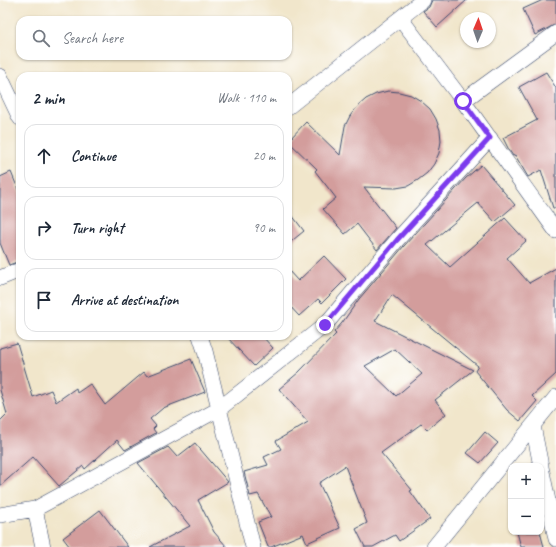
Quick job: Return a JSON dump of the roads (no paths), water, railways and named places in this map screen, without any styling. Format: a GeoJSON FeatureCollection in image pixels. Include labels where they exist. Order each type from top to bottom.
{"type":"FeatureCollection","features":[{"type":"Feature","properties":{"kind":"street"},"geometry":{"type":"LineString","coordinates":[[292,104],[401,19],[423,0]]}},
{"type":"Feature","properties":{"kind":"street"},"geometry":{"type":"LineString","coordinates":[[401,19],[463,101],[556,231]]}},
{"type":"Feature","properties":{"kind":"street"},"geometry":{"type":"LineString","coordinates":[[463,101],[556,33]]}},
{"type":"Feature","properties":{"kind":"street"},"geometry":{"type":"LineString","coordinates":[[0,76],[16,110]]}},
{"type":"Feature","properties":{"kind":"street"},"geometry":{"type":"LineString","coordinates":[[0,515],[35,509],[219,410],[325,325],[397,240],[490,138]]}},
{"type":"Feature","properties":{"kind":"street"},"geometry":{"type":"LineString","coordinates":[[0,278],[16,272]]}},
{"type":"Feature","properties":{"kind":"street"},"geometry":{"type":"LineString","coordinates":[[201,340],[253,547]]}},
{"type":"Feature","properties":{"kind":"street"},"geometry":{"type":"LineString","coordinates":[[434,547],[556,397]]}},
{"type":"Feature","properties":{"kind":"street"},"geometry":{"type":"LineString","coordinates":[[533,426],[540,463]]}},
{"type":"Feature","properties":{"kind":"street"},"geometry":{"type":"LineString","coordinates":[[544,481],[556,539]]}},
{"type":"Feature","properties":{"kind":"street"},"geometry":{"type":"LineString","coordinates":[[35,509],[43,547]]}}]}
